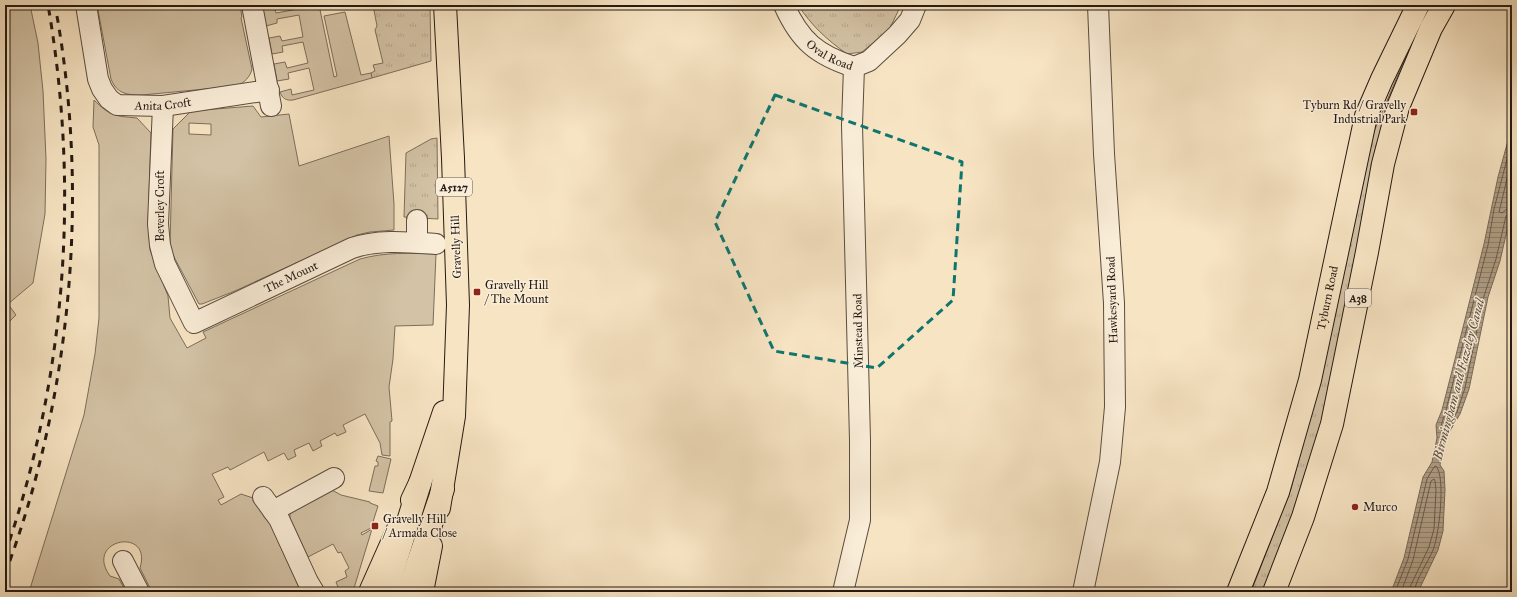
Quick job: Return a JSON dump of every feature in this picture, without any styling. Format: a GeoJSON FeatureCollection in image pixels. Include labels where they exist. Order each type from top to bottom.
{"type":"FeatureCollection","features":[{"type":"Feature","properties":{"kind":"main road","name":"Gravelly Hill"},"geometry":{"type":"LineString","coordinates":[[422,592],[443,490],[454,416],[456,368],[458,305],[453,158],[445,5]]}},
{"type":"Feature","properties":{"kind":"main road","name":"Tyburn Road"},"geometry":{"type":"LineString","coordinates":[[1238,592],[1278,492],[1310,380],[1366,116],[1382,79],[1418,5]]}},
{"type":"Feature","properties":{"kind":"main road","name":"A38"},"geometry":{"type":"LineString","coordinates":[[1274,592],[1303,517],[1332,424],[1366,260],[1383,164],[1398,107],[1431,28],[1444,5]]}},
{"type":"Feature","properties":{"kind":"main road","name":"Gravelly Hill"},"geometry":{"type":"LineString","coordinates":[[370,592],[397,530],[420,483],[440,426],[456,368]]}},
{"type":"Feature","properties":{"kind":"main road"},"geometry":{"type":"LineString","coordinates":[[386,592],[420,483]]}},
{"type":"Feature","properties":{"kind":"main road"},"geometry":{"type":"LineString","coordinates":[[408,592],[443,490]]}},
{"type":"Feature","properties":{"kind":"street","name":"Anita Croft"},"geometry":{"type":"LineString","coordinates":[[86,5],[98,79],[102,89],[117,105],[163,106],[270,98],[252,5]]}},
{"type":"Feature","properties":{"kind":"street","name":"Oval Road"},"geometry":{"type":"LineString","coordinates":[[784,5],[791,20],[805,41],[821,54],[834,61],[854,67],[869,61],[897,35],[910,20],[916,5]]}},
{"type":"Feature","properties":{"kind":"street","name":"Hawkesyard Road"},"geometry":{"type":"LineString","coordinates":[[1083,592],[1110,462],[1114,407],[1114,303],[1104,154],[1098,5]]}},
{"type":"Feature","properties":{"kind":"street","name":"Minstead Road"},"geometry":{"type":"LineString","coordinates":[[843,592],[860,520],[860,440],[852,125],[854,67]]}},
{"type":"Feature","properties":{"kind":"street","name":"Beverley Croft"},"geometry":{"type":"LineString","coordinates":[[163,106],[158,224],[160,245],[165,264],[182,302]]}},
{"type":"Feature","properties":{"kind":"street","name":"The Mount"},"geometry":{"type":"LineString","coordinates":[[182,302],[194,323],[352,248],[376,242],[427,243],[417,220]]}},
{"type":"Feature","properties":{"kind":"street"},"geometry":{"type":"LineString","coordinates":[[314,592],[284,529],[268,504],[334,478]]}},
{"type":"Feature","properties":{"kind":"street"},"geometry":{"type":"LineString","coordinates":[[123,561],[139,592]]}},
{"type":"Feature","properties":{"kind":"highlighted area"},"geometry":{"type":"Polygon","coordinates":[[[775,95],[962,162],[953,300],[877,368],[774,351],[715,222],[775,95]]]}},
{"type":"Feature","properties":{"kind":"green space"},"geometry":{"type":"Polygon","coordinates":[[[5,5],[30,5],[38,43],[43,91],[46,159],[45,214],[33,283],[8,304],[16,315],[5,326],[5,5]]]}},
{"type":"Feature","properties":{"kind":"green space"},"geometry":{"type":"Polygon","coordinates":[[[97,5],[240,5],[241,18],[252,69],[251,72],[247,79],[237,86],[142,95],[123,93],[116,88],[111,79],[97,5]]]}},
{"type":"Feature","properties":{"kind":"green space"},"geometry":{"type":"Polygon","coordinates":[[[262,5],[274,5],[276,13],[298,9],[297,5],[319,5],[334,77],[337,76],[324,16],[345,12],[361,75],[371,73],[372,78],[293,100],[285,99],[280,92],[291,89],[292,95],[314,90],[309,68],[288,73],[289,79],[277,81],[274,64],[285,62],[287,68],[308,63],[303,42],[282,46],[283,52],[272,54],[269,38],[280,36],[282,41],[303,37],[299,15],[277,19],[277,23],[266,26],[262,5]]]}},
{"type":"Feature","properties":{"kind":"green space"},"geometry":{"type":"Polygon","coordinates":[[[373,5],[430,5],[431,61],[372,78],[371,73],[375,71],[373,65],[383,63],[375,30],[377,26],[373,5]]]}},
{"type":"Feature","properties":{"kind":"green space"},"geometry":{"type":"Polygon","coordinates":[[[798,5],[901,5],[889,30],[862,52],[847,54],[820,32],[798,5]]]}},
{"type":"Feature","properties":{"kind":"green space"},"geometry":{"type":"Polygon","coordinates":[[[1432,5],[1408,69],[1327,423],[1266,592],[1251,592],[1291,489],[1317,390],[1370,141],[1405,58],[1432,5]]]}},
{"type":"Feature","properties":{"kind":"green space"},"geometry":{"type":"Polygon","coordinates":[[[94,100],[104,109],[113,114],[123,117],[137,118],[151,133],[148,222],[150,250],[168,296],[170,318],[187,348],[206,338],[203,332],[360,259],[388,254],[436,254],[433,325],[395,326],[393,359],[389,387],[392,421],[390,422],[390,456],[382,455],[380,443],[365,414],[343,425],[346,432],[337,436],[335,433],[320,441],[322,446],[313,451],[309,443],[294,450],[296,456],[288,460],[284,453],[268,461],[264,452],[230,470],[228,467],[212,474],[224,497],[218,500],[221,505],[241,494],[253,498],[271,525],[301,592],[152,592],[140,568],[141,555],[137,546],[129,542],[120,542],[111,546],[105,553],[104,563],[110,576],[119,579],[126,592],[29,592],[84,415],[95,354],[99,318],[99,145],[93,127],[94,100]]]}},
{"type":"Feature","properties":{"kind":"green space"},"geometry":{"type":"Polygon","coordinates":[[[253,106],[261,117],[289,114],[299,166],[389,136],[394,204],[394,230],[370,232],[357,235],[235,291],[199,304],[173,255],[170,244],[173,129],[191,111],[253,106]],[[189,123],[189,134],[211,135],[211,124],[189,123]]]}},
{"type":"Feature","properties":{"kind":"green space"},"geometry":{"type":"Polygon","coordinates":[[[437,138],[438,219],[404,217],[406,153],[431,139],[437,138]]]}},
{"type":"Feature","properties":{"kind":"green space"},"geometry":{"type":"Polygon","coordinates":[[[378,456],[391,459],[383,493],[369,491],[375,466],[378,466],[378,462],[376,461],[378,456]]]}},
{"type":"Feature","properties":{"kind":"green space"},"geometry":{"type":"Polygon","coordinates":[[[332,490],[341,495],[370,502],[378,506],[371,528],[361,533],[362,535],[372,529],[354,588],[351,592],[340,592],[336,582],[347,577],[345,571],[349,568],[341,552],[338,553],[333,544],[308,557],[290,518],[292,511],[332,490]]]}},
{"type":"Feature","properties":{"kind":"water","name":"Birmingham and Fazeley Canal"},"geometry":{"type":"Polygon","coordinates":[[[1512,126],[1512,209],[1500,261],[1488,297],[1469,389],[1460,414],[1445,439],[1440,465],[1444,471],[1445,490],[1443,531],[1438,550],[1418,592],[1391,592],[1404,558],[1423,477],[1432,462],[1437,438],[1436,425],[1442,410],[1453,367],[1484,244],[1498,177],[1512,126]]]}},
{"type":"Feature","properties":{"kind":"railway"},"geometry":{"type":"LineString","coordinates":[[5,554],[26,487],[42,420],[54,351],[61,282],[65,213],[63,144],[58,74],[48,5]]}},
{"type":"Feature","properties":{"kind":"railway"},"geometry":{"type":"LineString","coordinates":[[5,574],[28,506],[46,436],[59,365],[68,293],[72,220],[71,148],[66,76],[55,5]]}},
{"type":"Feature","properties":{"kind":"place","name":"Tyburn Rd / Gravelly Industrial Park"},"geometry":{"type":"Point","coordinates":[1414,112]}},
{"type":"Feature","properties":{"kind":"place","name":"Gravelly Hill / The Mount"},"geometry":{"type":"Point","coordinates":[477,292]}},
{"type":"Feature","properties":{"kind":"place","name":"Murco"},"geometry":{"type":"Point","coordinates":[1355,507]}},
{"type":"Feature","properties":{"kind":"place","name":"Gravelly Hill / Armada Close"},"geometry":{"type":"Point","coordinates":[375,526]}}]}
